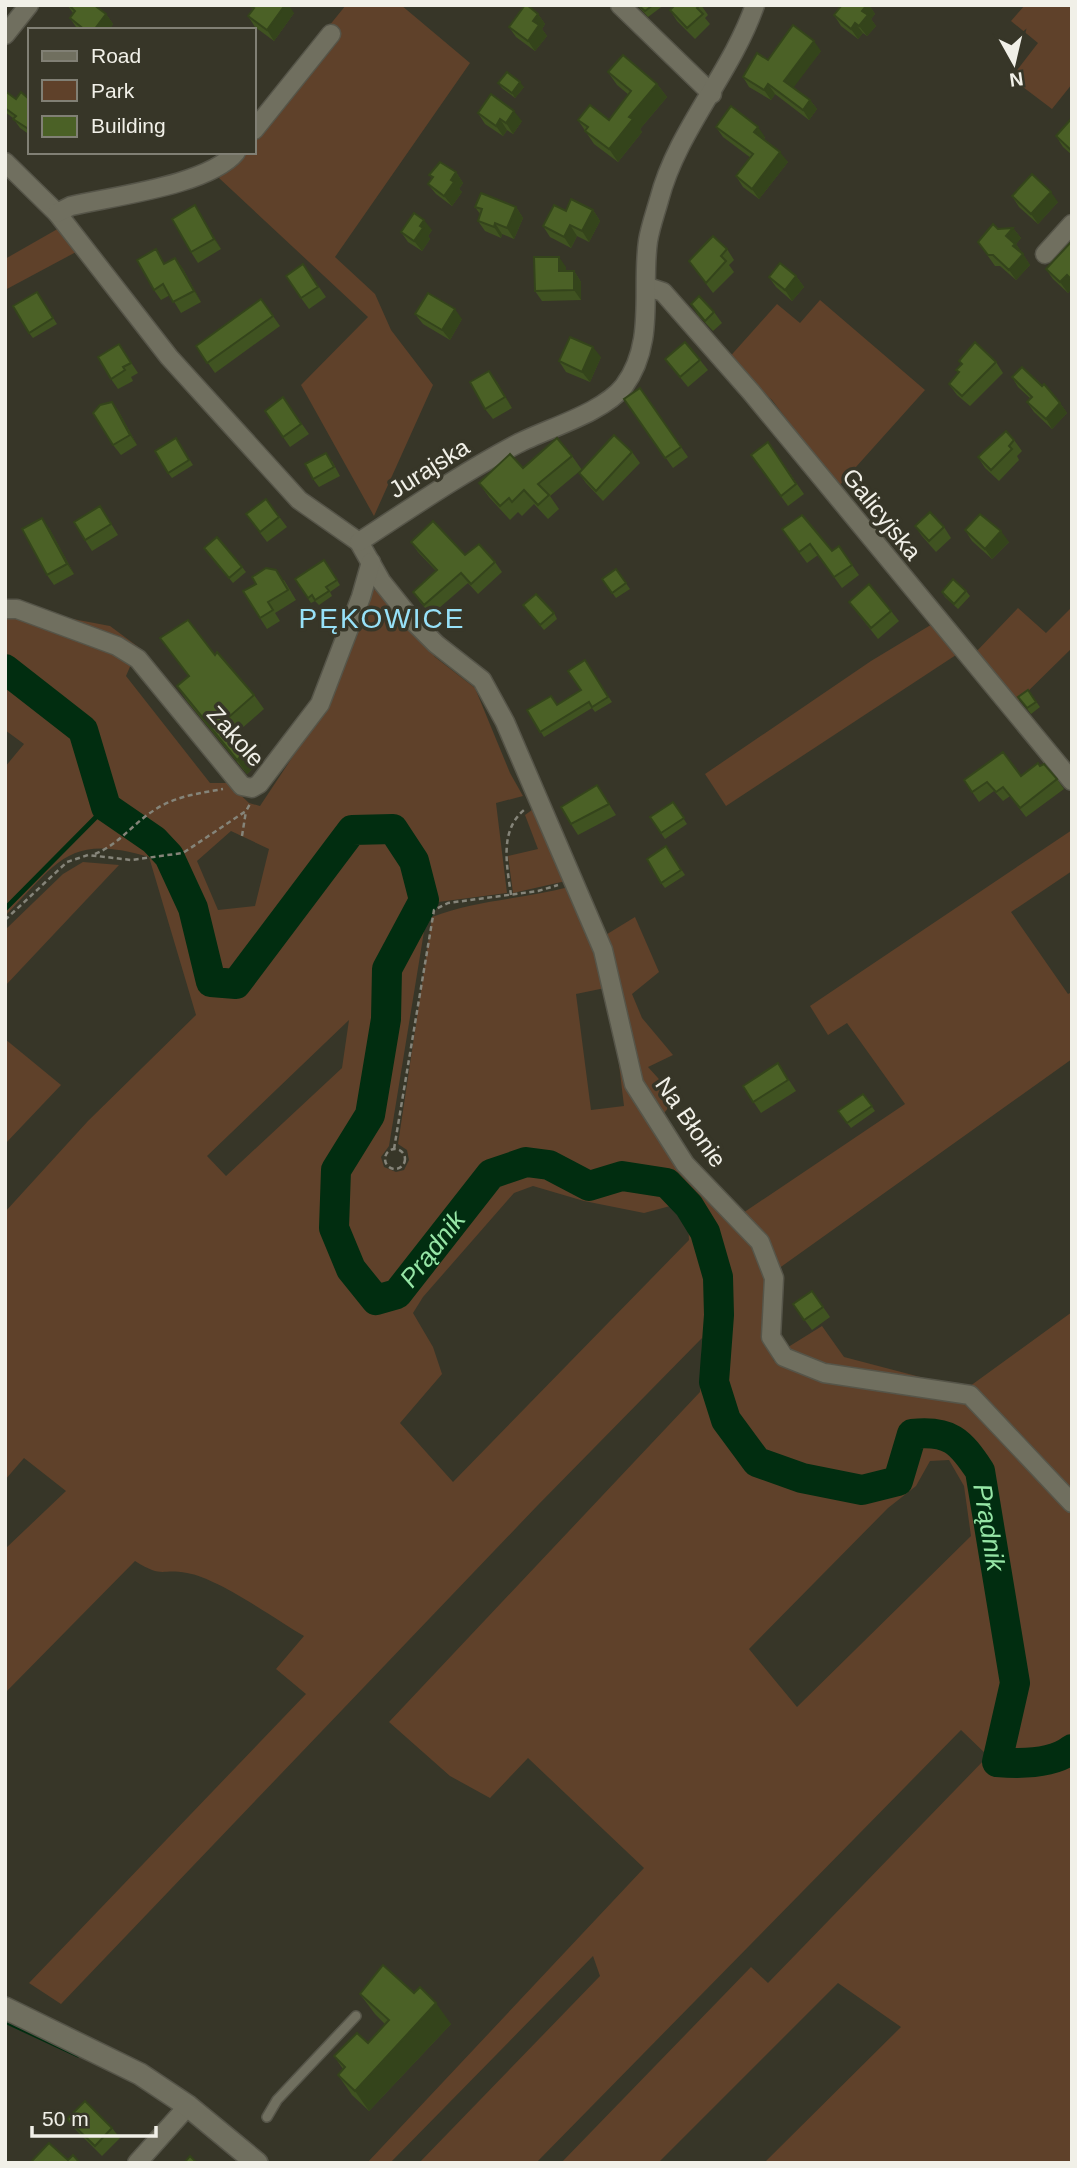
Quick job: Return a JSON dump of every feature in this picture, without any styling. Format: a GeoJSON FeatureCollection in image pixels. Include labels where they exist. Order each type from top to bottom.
{"type":"FeatureCollection","features":[{"type":"Feature","properties":{"kind":"main road"},"geometry":{"type":"LineString","coordinates":[[5,2008],[120,2063],[187,2106],[257,2163]]}},
{"type":"Feature","properties":{"kind":"street"},"geometry":{"type":"LineString","coordinates":[[5,35],[29,5]]}},
{"type":"Feature","properties":{"kind":"street"},"geometry":{"type":"LineString","coordinates":[[620,5],[712,94]]}},
{"type":"Feature","properties":{"kind":"street","name":"Jurajska"},"geometry":{"type":"LineString","coordinates":[[359,542],[462,475],[519,443],[602,404],[623,387],[637,364],[640,351],[648,287],[648,242],[660,196],[671,165],[737,49],[755,5]]}},
{"type":"Feature","properties":{"kind":"street"},"geometry":{"type":"LineString","coordinates":[[256,128],[331,34]]}},
{"type":"Feature","properties":{"kind":"street"},"geometry":{"type":"LineString","coordinates":[[57,213],[71,206],[203,176],[227,164],[234,154]]}},
{"type":"Feature","properties":{"kind":"street"},"geometry":{"type":"LineString","coordinates":[[5,162],[57,213],[169,357],[274,473],[299,499],[359,542]]}},
{"type":"Feature","properties":{"kind":"street"},"geometry":{"type":"LineString","coordinates":[[1045,254],[1072,224]]}},
{"type":"Feature","properties":{"kind":"street","name":"Galicyjska"},"geometry":{"type":"LineString","coordinates":[[648,287],[663,292],[751,392],[1072,781]]}},
{"type":"Feature","properties":{"kind":"street","name":"Na Błonie"},"geometry":{"type":"LineString","coordinates":[[359,542],[413,621],[436,644],[482,680],[505,722],[571,881],[603,950],[634,1084],[685,1164],[760,1242],[774,1278],[771,1337],[784,1357],[824,1373],[970,1395],[1072,1503]]}},
{"type":"Feature","properties":{"kind":"street","name":"Zakole"},"geometry":{"type":"LineString","coordinates":[[5,609],[17,609],[117,646],[138,659],[247,787],[259,784],[320,704],[361,597],[371,562]]}},
{"type":"Feature","properties":{"kind":"street"},"geometry":{"type":"LineString","coordinates":[[136,2163],[187,2106]]}},
{"type":"Feature","properties":{"kind":"lane"},"geometry":{"type":"LineString","coordinates":[[267,2117],[277,2100],[356,2016]]}},
{"type":"Feature","properties":{"kind":"path"},"geometry":{"type":"LineString","coordinates":[[5,920],[68,862],[112,847],[144,818],[178,799],[247,787],[252,798],[246,811],[242,836]]}},
{"type":"Feature","properties":{"kind":"path"},"geometry":{"type":"LineString","coordinates":[[511,895],[505,853],[514,819],[537,799]]}},
{"type":"Feature","properties":{"kind":"path"},"geometry":{"type":"LineString","coordinates":[[92,855],[131,860],[183,853],[246,811]]}},
{"type":"Feature","properties":{"kind":"path"},"geometry":{"type":"LineString","coordinates":[[394,1149],[403,1153],[405,1158],[401,1167],[394,1169],[386,1161],[386,1154],[394,1149],[434,910],[448,903],[511,895],[571,881]]}},
{"type":"Feature","properties":{"kind":"green space"},"geometry":{"type":"Polygon","coordinates":[[[346,5],[401,5],[470,63],[335,257],[375,294],[391,330],[433,385],[374,516],[301,385],[368,317],[219,178],[241,154],[256,154],[256,136],[338,33],[329,26],[346,5]]]}},
{"type":"Feature","properties":{"kind":"green space"},"geometry":{"type":"Polygon","coordinates":[[[1025,5],[1072,5],[1072,84],[1052,109],[1011,78],[1038,43],[1011,21],[1025,5]]]}},
{"type":"Feature","properties":{"kind":"green space"},"geometry":{"type":"Polygon","coordinates":[[[61,227],[76,252],[5,290],[5,259],[61,227]]]}},
{"type":"Feature","properties":{"kind":"green space"},"geometry":{"type":"Polygon","coordinates":[[[820,300],[925,390],[838,487],[772,400],[726,361],[777,304],[800,323],[820,300]]]}},
{"type":"Feature","properties":{"kind":"green space"},"geometry":{"type":"Polygon","coordinates":[[[382,589],[435,657],[475,688],[510,773],[523,796],[496,803],[507,893],[438,902],[427,913],[389,1146],[381,1157],[384,1167],[396,1172],[404,1170],[409,1160],[407,1150],[398,1144],[432,917],[482,903],[569,887],[597,955],[605,988],[576,994],[591,1110],[624,1106],[618,1056],[639,1104],[755,1251],[766,1276],[761,1332],[774,1361],[801,1373],[826,1379],[964,1399],[1072,1512],[1072,2163],[764,2163],[901,2027],[838,1983],[658,2163],[561,2163],[751,1967],[768,1983],[988,1756],[961,1730],[536,2163],[419,2163],[600,1976],[593,1956],[390,2163],[367,2163],[644,1868],[528,1758],[490,1798],[450,1776],[389,1722],[700,1392],[702,1338],[538,1505],[61,2004],[29,1983],[306,1694],[276,1669],[304,1636],[246,1600],[200,1576],[157,1571],[135,1561],[5,1693],[5,1549],[66,1491],[24,1458],[5,1480],[5,1212],[88,1121],[196,1015],[149,857],[100,848],[66,857],[52,867],[5,916],[5,767],[24,744],[5,730],[5,617],[20,619],[132,662],[126,676],[210,783],[228,783],[249,803],[260,806],[327,705],[372,590],[382,589]],[[231,831],[197,861],[218,910],[255,906],[269,849],[231,831]],[[349,1020],[207,1156],[226,1176],[342,1068],[349,1020]],[[533,1186],[514,1193],[423,1297],[413,1313],[433,1347],[442,1374],[400,1423],[453,1482],[689,1240],[688,1223],[674,1205],[644,1213],[584,1201],[533,1186]],[[949,1460],[930,1461],[916,1486],[888,1508],[749,1649],[797,1707],[971,1536],[964,1486],[949,1460]]]}},
{"type":"Feature","properties":{"kind":"green space"},"geometry":{"type":"Polygon","coordinates":[[[1072,607],[1072,648],[1015,704],[974,654],[1018,608],[1046,633],[1072,607]]]}},
{"type":"Feature","properties":{"kind":"green space"},"geometry":{"type":"Polygon","coordinates":[[[36,612],[110,626],[145,652],[36,612]]]}},
{"type":"Feature","properties":{"kind":"green space"},"geometry":{"type":"Polygon","coordinates":[[[934,623],[959,653],[726,806],[705,774],[871,661],[934,623]]]}},
{"type":"Feature","properties":{"kind":"green space"},"geometry":{"type":"Polygon","coordinates":[[[536,807],[566,881],[513,893],[508,856],[538,849],[525,815],[536,807]]]}},
{"type":"Feature","properties":{"kind":"green space"},"geometry":{"type":"Polygon","coordinates":[[[1072,830],[1072,871],[1011,912],[1068,994],[1072,992],[1072,1059],[778,1269],[740,1215],[905,1104],[847,1023],[828,1035],[810,1006],[1072,830]]]}},
{"type":"Feature","properties":{"kind":"green space"},"geometry":{"type":"Polygon","coordinates":[[[83,862],[119,865],[5,986],[5,930],[63,874],[83,862]]]}},
{"type":"Feature","properties":{"kind":"green space"},"geometry":{"type":"Polygon","coordinates":[[[635,917],[659,972],[632,994],[642,1018],[673,1055],[648,1067],[676,1098],[661,1117],[642,1080],[604,936],[635,917]]]}},
{"type":"Feature","properties":{"kind":"green space"},"geometry":{"type":"Polygon","coordinates":[[[5,1039],[61,1085],[5,1144],[5,1039]]]}},
{"type":"Feature","properties":{"kind":"green space"},"geometry":{"type":"Polygon","coordinates":[[[1072,1312],[1072,1497],[984,1401],[825,1369],[785,1349],[822,1326],[844,1357],[966,1389],[1072,1312]]]}},
{"type":"Feature","properties":{"kind":"building"},"geometry":{"type":"Polygon","coordinates":[[[69,5],[94,5],[106,14],[96,28],[82,28],[70,18],[75,11],[69,5]]]}},
{"type":"Feature","properties":{"kind":"building"},"geometry":{"type":"Polygon","coordinates":[[[285,5],[267,30],[248,16],[254,8],[250,6],[285,5]]]}},
{"type":"Feature","properties":{"kind":"building"},"geometry":{"type":"Polygon","coordinates":[[[525,5],[538,14],[533,21],[539,25],[528,41],[509,27],[525,5]]]}},
{"type":"Feature","properties":{"kind":"building"},"geometry":{"type":"Polygon","coordinates":[[[638,5],[653,5],[645,11],[638,5]]]}},
{"type":"Feature","properties":{"kind":"building"},"geometry":{"type":"Polygon","coordinates":[[[675,5],[700,5],[697,8],[703,14],[687,28],[670,10],[675,5]]]}},
{"type":"Feature","properties":{"kind":"building"},"geometry":{"type":"Polygon","coordinates":[[[842,5],[867,5],[862,11],[868,15],[859,26],[855,23],[851,29],[834,15],[842,5]]]}},
{"type":"Feature","properties":{"kind":"building"},"geometry":{"type":"Polygon","coordinates":[[[793,25],[814,41],[784,81],[810,100],[803,110],[768,84],[764,90],[743,77],[757,53],[768,60],[793,25]]]}},
{"type":"Feature","properties":{"kind":"building"},"geometry":{"type":"Polygon","coordinates":[[[623,55],[657,84],[629,117],[633,119],[609,149],[585,131],[588,127],[578,120],[590,105],[609,120],[631,91],[608,72],[623,55]]]}},
{"type":"Feature","properties":{"kind":"building"},"geometry":{"type":"Polygon","coordinates":[[[507,72],[520,82],[512,93],[498,83],[507,72]]]}},
{"type":"Feature","properties":{"kind":"building"},"geometry":{"type":"Polygon","coordinates":[[[5,91],[16,99],[21,92],[28,98],[28,129],[13,119],[16,116],[5,108],[5,91]]]}},
{"type":"Feature","properties":{"kind":"building"},"geometry":{"type":"Polygon","coordinates":[[[491,94],[514,111],[506,123],[500,119],[496,126],[478,113],[491,94]]]}},
{"type":"Feature","properties":{"kind":"building"},"geometry":{"type":"Polygon","coordinates":[[[731,106],[758,127],[754,132],[780,152],[752,189],[736,176],[753,154],[716,127],[731,106]]]}},
{"type":"Feature","properties":{"kind":"building"},"geometry":{"type":"Polygon","coordinates":[[[1072,118],[1072,151],[1056,136],[1072,118]]]}},
{"type":"Feature","properties":{"kind":"building"},"geometry":{"type":"Polygon","coordinates":[[[440,162],[456,172],[451,180],[454,182],[444,196],[428,184],[433,177],[429,175],[440,162]]]}},
{"type":"Feature","properties":{"kind":"building"},"geometry":{"type":"Polygon","coordinates":[[[1032,174],[1051,192],[1031,214],[1012,196],[1032,174]]]}},
{"type":"Feature","properties":{"kind":"building"},"geometry":{"type":"Polygon","coordinates":[[[481,193],[516,207],[507,228],[478,221],[482,209],[475,207],[481,193]]]}},
{"type":"Feature","properties":{"kind":"building"},"geometry":{"type":"Polygon","coordinates":[[[571,199],[593,210],[582,231],[570,225],[564,237],[543,226],[554,205],[566,211],[571,199]]]}},
{"type":"Feature","properties":{"kind":"building"},"geometry":{"type":"Polygon","coordinates":[[[195,205],[214,239],[191,252],[172,219],[195,205]]]}},
{"type":"Feature","properties":{"kind":"building"},"geometry":{"type":"Polygon","coordinates":[[[414,213],[424,220],[420,226],[423,228],[414,241],[401,232],[414,213]]]}},
{"type":"Feature","properties":{"kind":"building"},"geometry":{"type":"Polygon","coordinates":[[[993,224],[998,229],[1013,228],[1006,236],[1023,254],[1009,270],[993,255],[988,255],[978,242],[993,224]]]}},
{"type":"Feature","properties":{"kind":"building"},"geometry":{"type":"Polygon","coordinates":[[[713,236],[727,249],[721,256],[726,261],[706,283],[689,261],[713,236]]]}},
{"type":"Feature","properties":{"kind":"building"},"geometry":{"type":"Polygon","coordinates":[[[1072,241],[1072,277],[1067,275],[1060,282],[1046,269],[1072,241]]]}},
{"type":"Feature","properties":{"kind":"building"},"geometry":{"type":"Polygon","coordinates":[[[156,249],[164,264],[175,258],[194,291],[173,302],[163,284],[154,290],[137,260],[156,249]]]}},
{"type":"Feature","properties":{"kind":"building"},"geometry":{"type":"Polygon","coordinates":[[[534,257],[559,257],[559,271],[574,271],[574,290],[535,291],[534,257]]]}},
{"type":"Feature","properties":{"kind":"building"},"geometry":{"type":"Polygon","coordinates":[[[780,263],[796,276],[785,290],[769,277],[780,263]]]}},
{"type":"Feature","properties":{"kind":"building"},"geometry":{"type":"Polygon","coordinates":[[[303,264],[318,287],[301,298],[286,276],[303,264]]]}},
{"type":"Feature","properties":{"kind":"building"},"geometry":{"type":"Polygon","coordinates":[[[37,292],[53,318],[29,333],[13,306],[37,292]]]}},
{"type":"Feature","properties":{"kind":"building"},"geometry":{"type":"Polygon","coordinates":[[[428,293],[455,309],[442,330],[415,314],[428,293]]]}},
{"type":"Feature","properties":{"kind":"building"},"geometry":{"type":"Polygon","coordinates":[[[699,296],[714,312],[705,321],[691,304],[699,296]]]}},
{"type":"Feature","properties":{"kind":"building"},"geometry":{"type":"Polygon","coordinates":[[[261,299],[273,316],[207,363],[196,346],[261,299]]]}},
{"type":"Feature","properties":{"kind":"building"},"geometry":{"type":"Polygon","coordinates":[[[570,337],[593,347],[582,372],[559,361],[570,337]]]}},
{"type":"Feature","properties":{"kind":"building"},"geometry":{"type":"Polygon","coordinates":[[[685,342],[700,360],[680,377],[665,359],[685,342]]]}},
{"type":"Feature","properties":{"kind":"building"},"geometry":{"type":"Polygon","coordinates":[[[975,342],[996,362],[962,396],[949,384],[959,372],[956,370],[962,364],[959,361],[975,342]]]}},
{"type":"Feature","properties":{"kind":"building"},"geometry":{"type":"Polygon","coordinates":[[[119,344],[131,363],[111,379],[98,357],[119,344]]]}},
{"type":"Feature","properties":{"kind":"building"},"geometry":{"type":"Polygon","coordinates":[[[1022,367],[1042,386],[1044,384],[1060,403],[1046,419],[1027,402],[1032,397],[1012,377],[1022,367]]]}},
{"type":"Feature","properties":{"kind":"building"},"geometry":{"type":"Polygon","coordinates":[[[489,371],[505,397],[485,409],[470,382],[489,371]]]}},
{"type":"Feature","properties":{"kind":"building"},"geometry":{"type":"Polygon","coordinates":[[[640,388],[681,447],[665,458],[624,399],[640,388]]]}},
{"type":"Feature","properties":{"kind":"building"},"geometry":{"type":"Polygon","coordinates":[[[283,397],[301,424],[283,437],[265,411],[283,397]]]}},
{"type":"Feature","properties":{"kind":"building"},"geometry":{"type":"Polygon","coordinates":[[[112,402],[130,435],[113,445],[93,413],[100,405],[112,402]]]}},
{"type":"Feature","properties":{"kind":"building"},"geometry":{"type":"Polygon","coordinates":[[[1006,431],[1014,440],[1009,446],[1012,449],[991,470],[978,457],[1006,431]]]}},
{"type":"Feature","properties":{"kind":"building"},"geometry":{"type":"Polygon","coordinates":[[[614,435],[632,452],[596,491],[579,473],[614,435]]]}},
{"type":"Feature","properties":{"kind":"building"},"geometry":{"type":"Polygon","coordinates":[[[176,438],[189,460],[168,473],[155,451],[176,438]]]}},
{"type":"Feature","properties":{"kind":"building"},"geometry":{"type":"Polygon","coordinates":[[[557,438],[572,456],[538,484],[549,495],[538,505],[524,490],[512,502],[509,498],[500,506],[479,483],[510,454],[523,468],[557,438]]]}},
{"type":"Feature","properties":{"kind":"building"},"geometry":{"type":"Polygon","coordinates":[[[768,442],[796,484],[781,496],[751,455],[768,442]]]}},
{"type":"Feature","properties":{"kind":"building"},"geometry":{"type":"Polygon","coordinates":[[[326,453],[334,467],[313,479],[305,464],[326,453]]]}},
{"type":"Feature","properties":{"kind":"building"},"geometry":{"type":"Polygon","coordinates":[[[266,499],[279,517],[260,532],[246,514],[266,499]]]}},
{"type":"Feature","properties":{"kind":"building"},"geometry":{"type":"Polygon","coordinates":[[[100,506],[111,524],[85,540],[74,522],[100,506]]]}},
{"type":"Feature","properties":{"kind":"building"},"geometry":{"type":"Polygon","coordinates":[[[930,512],[944,527],[929,541],[915,526],[930,512]]]}},
{"type":"Feature","properties":{"kind":"building"},"geometry":{"type":"Polygon","coordinates":[[[980,514],[1001,531],[985,549],[965,530],[980,514]]]}},
{"type":"Feature","properties":{"kind":"building"},"geometry":{"type":"Polygon","coordinates":[[[802,515],[832,551],[839,546],[852,565],[834,577],[810,544],[799,552],[782,529],[802,515]]]}},
{"type":"Feature","properties":{"kind":"building"},"geometry":{"type":"Polygon","coordinates":[[[42,518],[67,564],[47,575],[22,529],[42,518]]]}},
{"type":"Feature","properties":{"kind":"building"},"geometry":{"type":"Polygon","coordinates":[[[433,521],[465,555],[479,544],[495,562],[471,584],[461,573],[424,605],[413,592],[437,570],[411,542],[433,521]]]}},
{"type":"Feature","properties":{"kind":"building"},"geometry":{"type":"Polygon","coordinates":[[[217,537],[242,567],[229,578],[204,548],[217,537]]]}},
{"type":"Feature","properties":{"kind":"building"},"geometry":{"type":"Polygon","coordinates":[[[324,560],[337,580],[326,587],[329,591],[315,600],[312,595],[308,598],[295,579],[324,560]]]}},
{"type":"Feature","properties":{"kind":"building"},"geometry":{"type":"Polygon","coordinates":[[[266,568],[276,570],[288,590],[268,602],[273,610],[260,618],[243,591],[256,584],[252,577],[266,568]]]}},
{"type":"Feature","properties":{"kind":"building"},"geometry":{"type":"Polygon","coordinates":[[[616,569],[626,583],[612,593],[602,579],[616,569]]]}},
{"type":"Feature","properties":{"kind":"building"},"geometry":{"type":"Polygon","coordinates":[[[953,579],[966,591],[954,604],[942,592],[953,579]]]}},
{"type":"Feature","properties":{"kind":"building"},"geometry":{"type":"Polygon","coordinates":[[[869,584],[891,611],[871,628],[849,602],[869,584]]]}},
{"type":"Feature","properties":{"kind":"building"},"geometry":{"type":"Polygon","coordinates":[[[536,594],[554,613],[540,625],[523,605],[536,594]]]}},
{"type":"Feature","properties":{"kind":"building"},"geometry":{"type":"Polygon","coordinates":[[[188,620],[215,655],[217,652],[254,695],[222,723],[246,751],[237,760],[177,686],[189,676],[160,638],[188,620]]]}},
{"type":"Feature","properties":{"kind":"building"},"geometry":{"type":"Polygon","coordinates":[[[585,660],[608,697],[592,707],[589,702],[540,732],[527,710],[551,696],[557,705],[581,690],[568,671],[585,660]]]}},
{"type":"Feature","properties":{"kind":"building"},"geometry":{"type":"Polygon","coordinates":[[[1028,690],[1036,702],[1027,708],[1018,697],[1028,690]]]}},
{"type":"Feature","properties":{"kind":"building"},"geometry":{"type":"Polygon","coordinates":[[[1003,752],[1021,776],[1038,763],[1040,766],[1044,764],[1057,779],[1020,808],[1003,787],[996,792],[987,782],[972,792],[964,780],[1003,752]]]}},
{"type":"Feature","properties":{"kind":"building"},"geometry":{"type":"Polygon","coordinates":[[[597,785],[609,804],[571,824],[561,807],[597,785]]]}},
{"type":"Feature","properties":{"kind":"building"},"geometry":{"type":"Polygon","coordinates":[[[673,802],[684,818],[661,833],[650,817],[673,802]]]}},
{"type":"Feature","properties":{"kind":"building"},"geometry":{"type":"Polygon","coordinates":[[[666,846],[681,870],[661,883],[647,859],[666,846]]]}},
{"type":"Feature","properties":{"kind":"building"},"geometry":{"type":"Polygon","coordinates":[[[778,1063],[788,1080],[753,1102],[743,1086],[778,1063]]]}},
{"type":"Feature","properties":{"kind":"building"},"geometry":{"type":"Polygon","coordinates":[[[863,1094],[872,1106],[847,1123],[838,1111],[863,1094]]]}},
{"type":"Feature","properties":{"kind":"building"},"geometry":{"type":"Polygon","coordinates":[[[812,1291],[823,1307],[804,1320],[793,1304],[812,1291]]]}},
{"type":"Feature","properties":{"kind":"building"},"geometry":{"type":"Polygon","coordinates":[[[383,1965],[414,1993],[420,1987],[436,2003],[355,2091],[338,2075],[345,2067],[334,2056],[357,2033],[368,2043],[389,2020],[360,1994],[383,1965]]]}},
{"type":"Feature","properties":{"kind":"building"},"geometry":{"type":"Polygon","coordinates":[[[85,2101],[112,2128],[95,2146],[67,2119],[85,2101]]]}},
{"type":"Feature","properties":{"kind":"building"},"geometry":{"type":"Polygon","coordinates":[[[49,2143],[68,2160],[73,2155],[80,2163],[30,2163],[49,2143]]]}},
{"type":"Feature","properties":{"kind":"building"},"geometry":{"type":"Polygon","coordinates":[[[190,2156],[197,2163],[184,2163],[190,2156]]]}},
{"type":"Feature","properties":{"kind":"waterway","name":"Prądnik"},"geometry":{"type":"LineString","coordinates":[[5,669],[83,730],[106,807],[154,840],[169,856],[193,908],[211,982],[236,984],[352,830],[393,829],[414,861],[424,900],[387,969],[386,1019],[370,1115],[336,1170],[334,1228],[351,1269],[376,1300],[397,1294],[491,1174],[526,1162],[549,1165],[589,1186],[622,1176],[667,1183],[689,1206],[705,1232],[718,1277],[719,1315],[714,1382],[726,1420],[757,1462],[802,1478],[862,1490],[898,1481],[912,1434],[945,1436],[960,1445],[980,1471],[1015,1683],[997,1762],[1026,1763],[1046,1760],[1072,1749]]}},
{"type":"Feature","properties":{"kind":"waterway"},"geometry":{"type":"LineString","coordinates":[[5,909],[106,807]]}},
{"type":"Feature","properties":{"kind":"waterway"},"geometry":{"type":"LineString","coordinates":[[5,2021],[78,2055]]}},
{"type":"Feature","properties":{"kind":"district","name":"PĘKOWICE"},"geometry":{"type":"Point","coordinates":[382,618]}}]}
